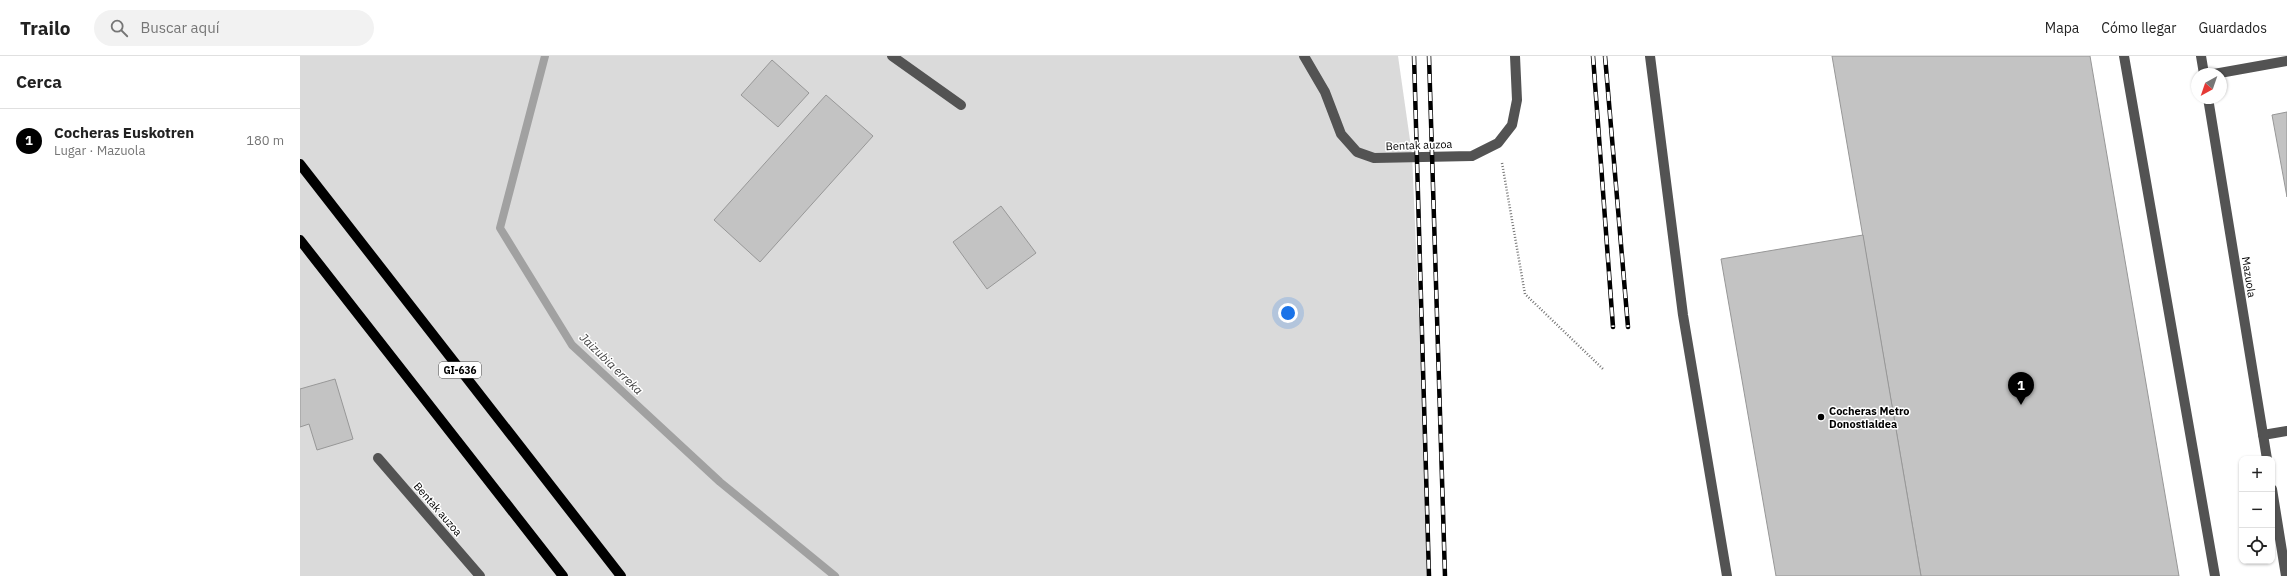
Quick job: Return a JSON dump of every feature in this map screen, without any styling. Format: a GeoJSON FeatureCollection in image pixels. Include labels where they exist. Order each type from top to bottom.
{"type":"FeatureCollection","features":[{"type":"Feature","properties":{"kind":"main road","name":"GI-636"},"geometry":{"type":"LineString","coordinates":[[300,164],[621,576]]}},
{"type":"Feature","properties":{"kind":"main road"},"geometry":{"type":"LineString","coordinates":[[300,240],[563,576]]}},
{"type":"Feature","properties":{"kind":"street"},"geometry":{"type":"LineString","coordinates":[[892,56],[961,105]]}},
{"type":"Feature","properties":{"kind":"street","name":"Bentak auzoa"},"geometry":{"type":"LineString","coordinates":[[1304,56],[1325,92],[1341,134],[1357,152],[1374,158],[1472,156],[1498,143],[1512,126],[1517,100],[1515,56]]}},
{"type":"Feature","properties":{"kind":"street"},"geometry":{"type":"LineString","coordinates":[[1650,56],[1683,315],[1727,576]]}},
{"type":"Feature","properties":{"kind":"street"},"geometry":{"type":"LineString","coordinates":[[2124,56],[2215,576]]}},
{"type":"Feature","properties":{"kind":"street"},"geometry":{"type":"LineString","coordinates":[[2201,56],[2203,68]]}},
{"type":"Feature","properties":{"kind":"street"},"geometry":{"type":"LineString","coordinates":[[2227,72],[2287,61]]}},
{"type":"Feature","properties":{"kind":"street","name":"Mazuola"},"geometry":{"type":"LineString","coordinates":[[2209,104],[2266,456]]}},
{"type":"Feature","properties":{"kind":"street"},"geometry":{"type":"LineString","coordinates":[[2263,435],[2287,431]]}},
{"type":"Feature","properties":{"kind":"street","name":"Bentak auzoa"},"geometry":{"type":"LineString","coordinates":[[378,458],[480,576]]}},
{"type":"Feature","properties":{"kind":"street"},"geometry":{"type":"LineString","coordinates":[[2272,492],[2286,576]]}},
{"type":"Feature","properties":{"kind":"path"},"geometry":{"type":"LineString","coordinates":[[1498,143],[1525,294],[1603,369]]}},
{"type":"Feature","properties":{"kind":"shaded area"},"geometry":{"type":"Polygon","coordinates":[[[300,56],[1398,56],[1412,154],[1430,576],[300,576],[300,56]]]}},
{"type":"Feature","properties":{"kind":"building"},"geometry":{"type":"Polygon","coordinates":[[[1832,56],[2090,56],[2179,576],[1921,576],[1832,56]]]}},
{"type":"Feature","properties":{"kind":"building"},"geometry":{"type":"Polygon","coordinates":[[[772,60],[809,93],[778,127],[741,95],[772,60]]]}},
{"type":"Feature","properties":{"kind":"building"},"geometry":{"type":"Polygon","coordinates":[[[826,95],[873,136],[760,262],[714,220],[826,95]]]}},
{"type":"Feature","properties":{"kind":"building"},"geometry":{"type":"Polygon","coordinates":[[[2287,112],[2287,197],[2272,115],[2287,112]]]}},
{"type":"Feature","properties":{"kind":"building"},"geometry":{"type":"Polygon","coordinates":[[[1001,206],[1036,253],[987,289],[953,242],[1001,206]]]}},
{"type":"Feature","properties":{"kind":"building","name":"Cocheras Metro Donostialdea"},"geometry":{"type":"Polygon","coordinates":[[[1863,235],[1921,576],[1776,576],[1721,259],[1863,235]]]}},
{"type":"Feature","properties":{"kind":"building"},"geometry":{"type":"Polygon","coordinates":[[[335,379],[353,439],[317,450],[309,424],[300,427],[300,389],[335,379]]]}},
{"type":"Feature","properties":{"kind":"waterway","name":"Jaizubia erreka"},"geometry":{"type":"LineString","coordinates":[[545,56],[500,228],[572,345],[720,482],[835,576]]}},
{"type":"Feature","properties":{"kind":"railway"},"geometry":{"type":"LineString","coordinates":[[1414,56],[1429,576]]}},
{"type":"Feature","properties":{"kind":"railway"},"geometry":{"type":"LineString","coordinates":[[1429,56],[1445,576]]}},
{"type":"Feature","properties":{"kind":"railway"},"geometry":{"type":"LineString","coordinates":[[1593,56],[1613,327]]}},
{"type":"Feature","properties":{"kind":"railway"},"geometry":{"type":"LineString","coordinates":[[1605,56],[1628,327]]}},
{"type":"Feature","properties":{"kind":"place","name":"Cocheras Euskotren"},"geometry":{"type":"Point","coordinates":[2021,405]}},
{"type":"Feature","properties":{"kind":"place","name":"Cocheras Metro Donostialdea"},"geometry":{"type":"Point","coordinates":[1821,417]}}]}
